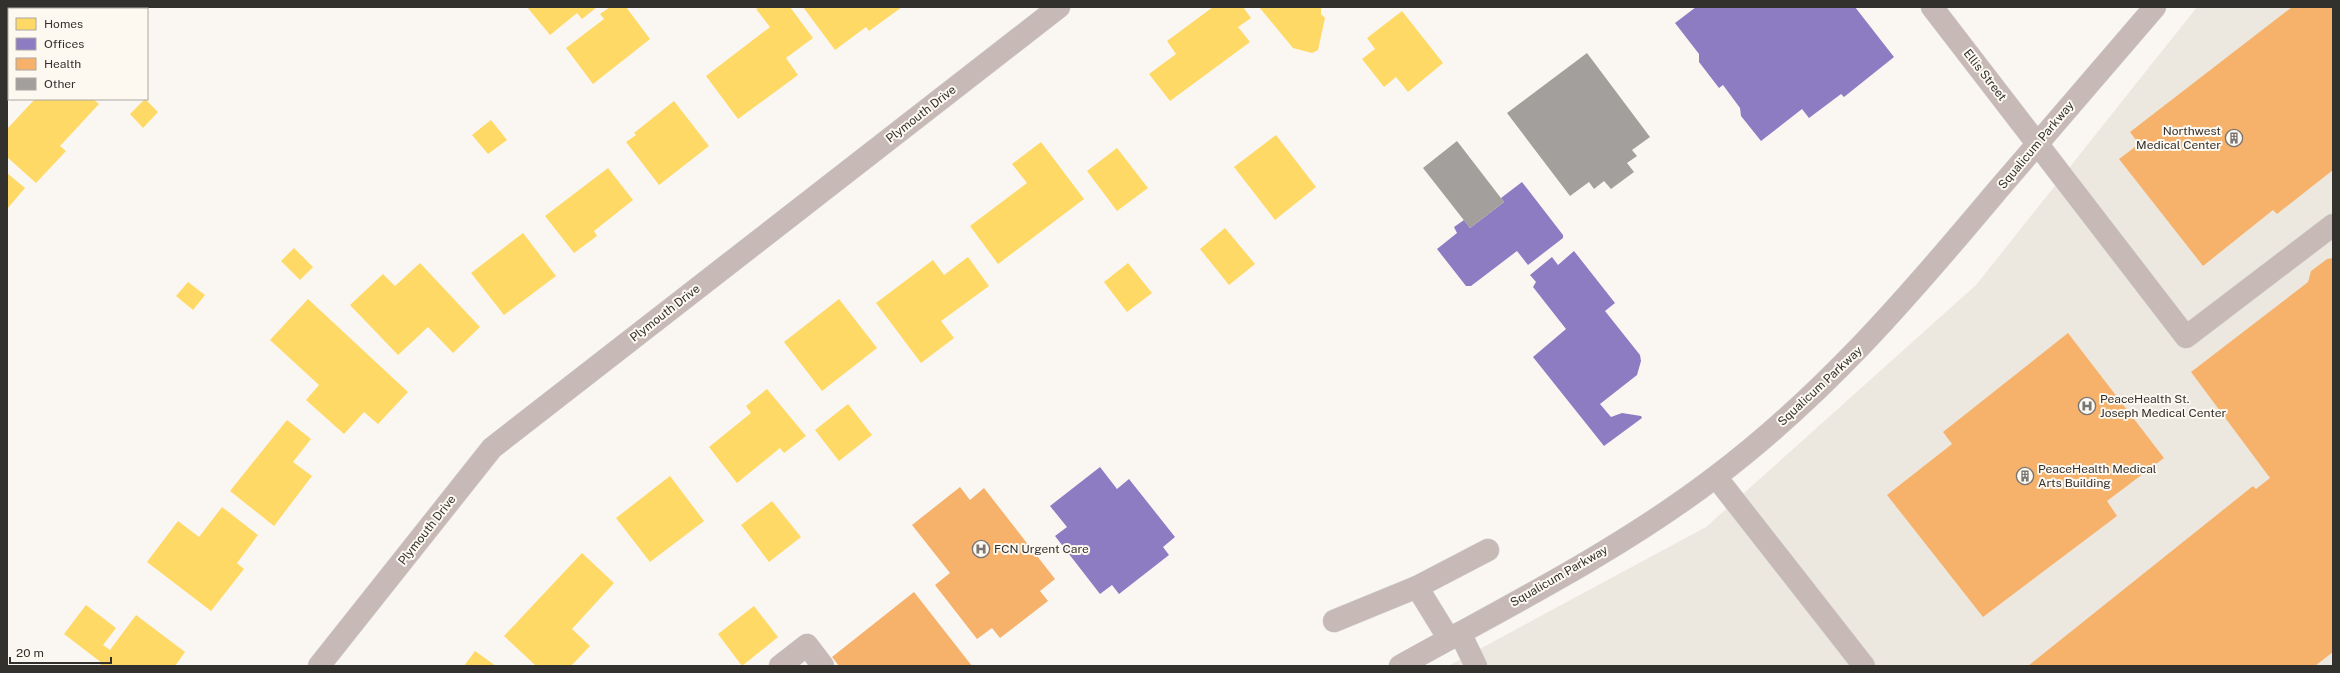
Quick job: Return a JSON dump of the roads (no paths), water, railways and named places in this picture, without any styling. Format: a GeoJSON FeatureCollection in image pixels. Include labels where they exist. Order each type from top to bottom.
{"type":"FeatureCollection","features":[{"type":"Feature","properties":{"kind":"street","name":"Plymouth Drive"},"geometry":{"type":"LineString","coordinates":[[319,666],[492,448],[1059,7]]}},
{"type":"Feature","properties":{"kind":"street","name":"Ellis Street"},"geometry":{"type":"LineString","coordinates":[[1932,7],[2038,142],[2186,337],[2333,225]]}},
{"type":"Feature","properties":{"kind":"street","name":"Squalicum Parkway"},"geometry":{"type":"LineString","coordinates":[[1400,666],[1650,523],[1716,477],[1758,442],[1843,367],[1936,265],[2038,142],[2155,7]]}},
{"type":"Feature","properties":{"kind":"street"},"geometry":{"type":"LineString","coordinates":[[1716,477],[1864,666]]}},
{"type":"Feature","properties":{"kind":"street"},"geometry":{"type":"LineString","coordinates":[[1334,621],[1416,587],[1488,550]]}},
{"type":"Feature","properties":{"kind":"street"},"geometry":{"type":"LineString","coordinates":[[1416,587],[1476,666]]}},
{"type":"Feature","properties":{"kind":"street"},"geometry":{"type":"LineString","coordinates":[[780,666],[807,646],[823,666]]}},
{"type":"Feature","properties":{"kind":"place","name":"Northwest Medical Center"},"geometry":{"type":"Point","coordinates":[2234,138]}},
{"type":"Feature","properties":{"kind":"place","name":"PeaceHealth St. Joseph Medical Center"},"geometry":{"type":"Point","coordinates":[2087,406]}},
{"type":"Feature","properties":{"kind":"place","name":"PeaceHealth Medical Arts Building"},"geometry":{"type":"Point","coordinates":[2025,476]}},
{"type":"Feature","properties":{"kind":"place","name":"FCN Urgent Care"},"geometry":{"type":"Point","coordinates":[981,549]}}]}
